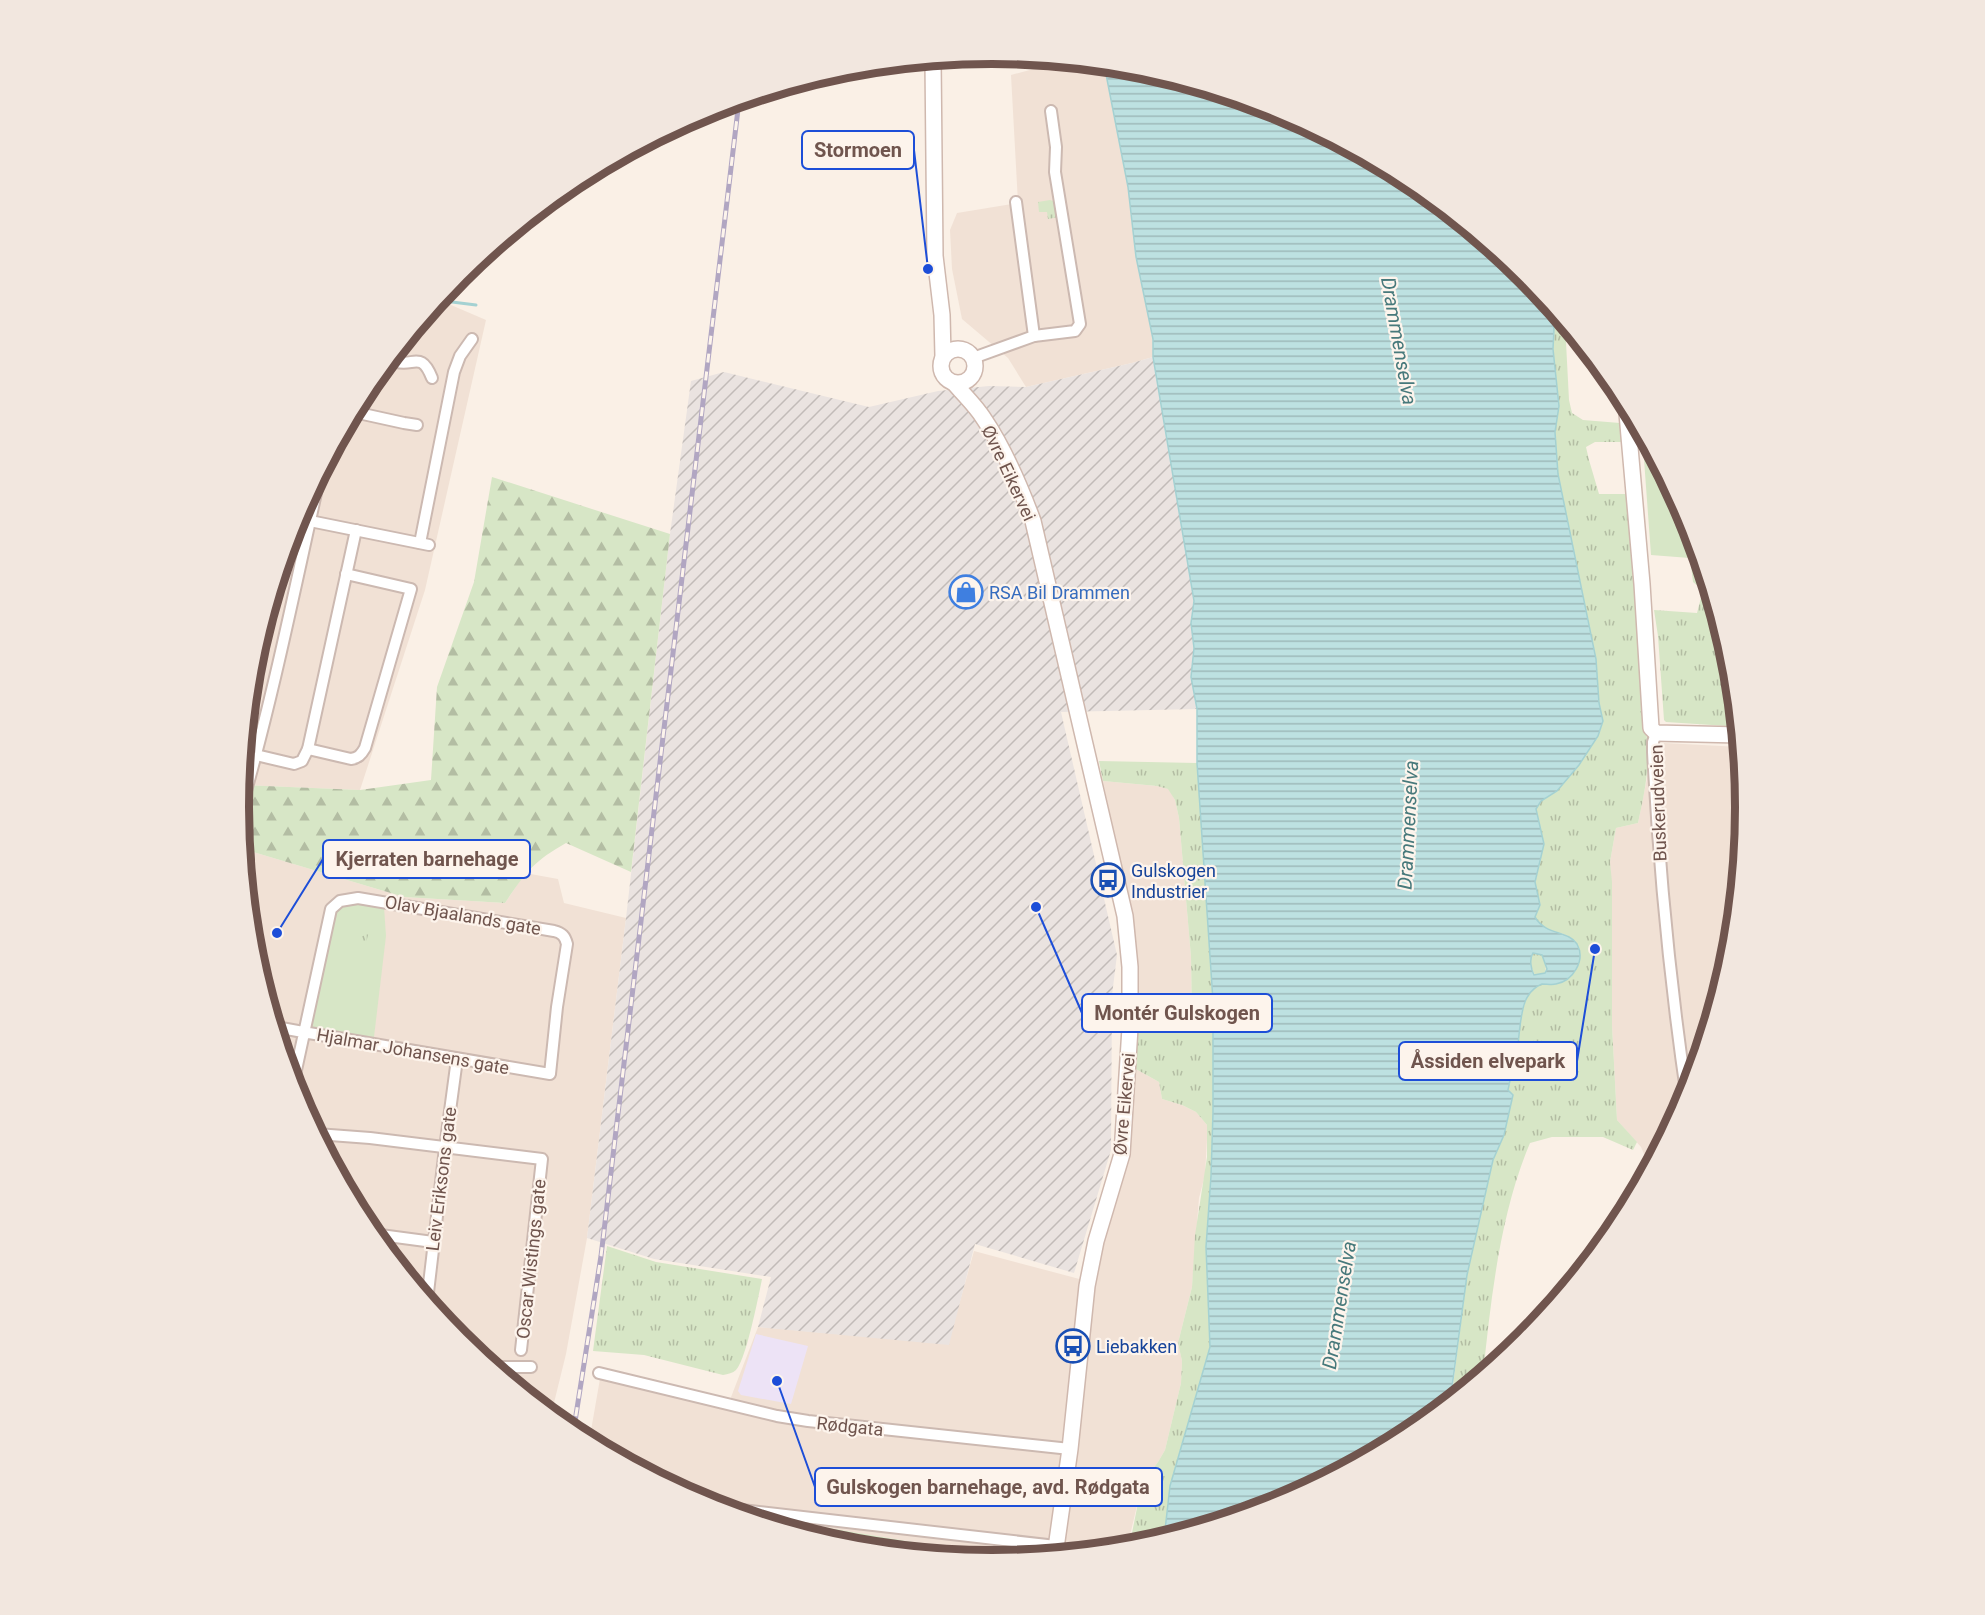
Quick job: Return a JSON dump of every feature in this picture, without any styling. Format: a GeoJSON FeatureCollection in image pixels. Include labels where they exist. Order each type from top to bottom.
{"type":"FeatureCollection","features":[{"type":"Feature","properties":{"kind":"main road"},"geometry":{"type":"LineString","coordinates":[[933,67],[934,245],[942,315],[942,373],[954,383],[965,382],[973,375],[975,369],[973,358],[965,350],[951,350],[943,356]]}},
{"type":"Feature","properties":{"kind":"main road"},"geometry":{"type":"LineString","coordinates":[[942,315],[960,349]]}},
{"type":"Feature","properties":{"kind":"main road","name":"Øvre Eikervei"},"geometry":{"type":"LineString","coordinates":[[973,375],[975,392],[984,418]]}},
{"type":"Feature","properties":{"kind":"main road","name":"Øvre Eikervei"},"geometry":{"type":"LineString","coordinates":[[954,383],[984,418],[1002,449],[1024,495],[1038,541],[1125,916],[1130,967],[1130,1028],[1122,1154],[1096,1241],[1087,1286],[1070,1449],[1056,1547]]}},
{"type":"Feature","properties":{"kind":"main road","name":"Buskerudveien"},"geometry":{"type":"LineString","coordinates":[[1628,423],[1642,584],[1650,722],[1651,728],[1656,733]]}},
{"type":"Feature","properties":{"kind":"main road"},"geometry":{"type":"LineString","coordinates":[[1656,733],[1731,735]]}},
{"type":"Feature","properties":{"kind":"street"},"geometry":{"type":"LineString","coordinates":[[973,358],[1034,336],[1076,331],[1080,324],[1055,172],[1056,147],[1051,111]]}},
{"type":"Feature","properties":{"kind":"street"},"geometry":{"type":"LineString","coordinates":[[1016,202],[1034,336]]}},
{"type":"Feature","properties":{"kind":"street"},"geometry":{"type":"LineString","coordinates":[[310,521],[425,544],[454,372],[460,356],[472,339]]}},
{"type":"Feature","properties":{"kind":"street"},"geometry":{"type":"LineString","coordinates":[[398,362],[421,361],[428,367],[432,378]]}},
{"type":"Feature","properties":{"kind":"street"},"geometry":{"type":"LineString","coordinates":[[363,414],[417,424]]}},
{"type":"Feature","properties":{"kind":"street"},"geometry":{"type":"LineString","coordinates":[[250,775],[313,508]]}},
{"type":"Feature","properties":{"kind":"street"},"geometry":{"type":"LineString","coordinates":[[256,755],[294,764],[302,761],[308,749],[356,530]]}},
{"type":"Feature","properties":{"kind":"street"},"geometry":{"type":"LineString","coordinates":[[308,749],[351,759],[362,755],[411,589],[346,574]]}},
{"type":"Feature","properties":{"kind":"street","name":"Buskerudveien"},"geometry":{"type":"LineString","coordinates":[[1656,733],[1653,752],[1663,900],[1684,1078]]}},
{"type":"Feature","properties":{"kind":"street","name":"Olav Bjaalands gate"},"geometry":{"type":"LineString","coordinates":[[303,1032],[331,909],[340,901],[358,898],[561,933],[566,938],[567,944],[550,1074]]}},
{"type":"Feature","properties":{"kind":"street","name":"Hjalmar Johansens gate"},"geometry":{"type":"LineString","coordinates":[[284,1029],[550,1074]]}},
{"type":"Feature","properties":{"kind":"street"},"geometry":{"type":"LineString","coordinates":[[296,1066],[303,1032]]}},
{"type":"Feature","properties":{"kind":"street","name":"Leiv Eriksons gate"},"geometry":{"type":"LineString","coordinates":[[428,1290],[457,1059]]}},
{"type":"Feature","properties":{"kind":"street"},"geometry":{"type":"LineString","coordinates":[[326,1135],[445,1148]]}},
{"type":"Feature","properties":{"kind":"street","name":"Oscar Wistings gate"},"geometry":{"type":"LineString","coordinates":[[445,1148],[542,1160],[521,1350]]}},
{"type":"Feature","properties":{"kind":"street"},"geometry":{"type":"LineString","coordinates":[[386,1236],[433,1242]]}},
{"type":"Feature","properties":{"kind":"street"},"geometry":{"type":"LineString","coordinates":[[504,1367],[531,1367]]}},
{"type":"Feature","properties":{"kind":"street","name":"Rødgata"},"geometry":{"type":"LineString","coordinates":[[599,1373],[777,1416],[1070,1449]]}},
{"type":"Feature","properties":{"kind":"street"},"geometry":{"type":"LineString","coordinates":[[759,1512],[1045,1549]]}},
{"type":"Feature","properties":{"kind":"shaded area"},"geometry":{"type":"Polygon","coordinates":[[[1043,66],[1106,74],[1128,187],[1136,257],[1153,339],[1153,357],[1026,387],[1008,358],[962,319],[952,269],[950,230],[957,213],[1018,203],[1011,75],[1043,66]]]}},
{"type":"Feature","properties":{"kind":"shaded area"},"geometry":{"type":"Polygon","coordinates":[[[451,305],[486,320],[425,590],[360,790],[250,785],[256,711],[264,663],[275,615],[306,523],[349,436],[375,395],[403,355],[445,306],[451,305]]]}},
{"type":"Feature","properties":{"kind":"shaded area"},"geometry":{"type":"Polygon","coordinates":[[[1153,357],[1194,601],[1191,623],[1194,648],[1191,677],[1197,709],[1061,712],[1117,955],[1112,995],[1111,1150],[1074,1273],[975,1244],[949,1345],[758,1327],[771,1277],[654,1259],[587,1238],[670,534],[691,381],[724,372],[869,407],[938,391],[989,386],[1026,387],[1153,357]]]}},
{"type":"Feature","properties":{"kind":"shaded area"},"geometry":{"type":"Polygon","coordinates":[[[1664,743],[1733,747],[1736,808],[1734,856],[1721,952],[1696,1046],[1679,1092],[1646,1160],[1641,1147],[1617,1120],[1612,1025],[1610,862],[1616,828],[1638,823],[1648,773],[1664,743]]]}},
{"type":"Feature","properties":{"kind":"shaded area"},"geometry":{"type":"Polygon","coordinates":[[[1103,781],[1169,789],[1175,800],[1179,818],[1191,957],[1192,1022],[1136,1020],[1130,912],[1103,781]]]}},
{"type":"Feature","properties":{"kind":"shaded area"},"geometry":{"type":"Polygon","coordinates":[[[251,851],[404,897],[505,903],[525,873],[558,879],[564,903],[626,918],[587,1238],[566,1354],[553,1406],[503,1366],[467,1333],[434,1297],[403,1260],[349,1179],[306,1092],[275,1000],[256,904],[251,851]]]}},
{"type":"Feature","properties":{"kind":"shaded area"},"geometry":{"type":"Polygon","coordinates":[[[1134,1068],[1159,1082],[1162,1099],[1196,1112],[1207,1125],[1207,1139],[1205,1175],[1199,1198],[1192,1287],[1178,1343],[1182,1361],[1181,1383],[1165,1450],[1146,1478],[1130,1537],[1041,1549],[969,1550],[787,1521],[708,1494],[664,1474],[591,1432],[601,1373],[728,1405],[758,1327],[948,1344],[974,1251],[1087,1281],[1134,1068]]]}},
{"type":"Feature","properties":{"kind":"shaded area"},"geometry":{"type":"Polygon","coordinates":[[[756,1334],[808,1346],[791,1404],[741,1395],[738,1391],[756,1334]]]}},
{"type":"Feature","properties":{"kind":"green space"},"geometry":{"type":"Polygon","coordinates":[[[1050,200],[1056,202],[1059,217],[1048,219],[1047,212],[1039,212],[1038,202],[1050,200]]]}},
{"type":"Feature","properties":{"kind":"green space"},"geometry":{"type":"Polygon","coordinates":[[[1551,318],[1566,335],[1569,400],[1572,413],[1583,420],[1620,423],[1622,442],[1595,442],[1586,447],[1599,494],[1628,494],[1648,766],[1638,823],[1616,828],[1610,862],[1612,1025],[1617,1120],[1637,1142],[1633,1150],[1603,1137],[1552,1137],[1530,1143],[1511,1198],[1504,1227],[1493,1286],[1484,1364],[1452,1391],[1467,1275],[1493,1160],[1504,1135],[1508,1090],[1513,1067],[1509,1066],[1511,1045],[1517,1046],[1525,1002],[1529,995],[1540,985],[1555,985],[1577,945],[1570,937],[1543,926],[1535,917],[1540,905],[1535,883],[1544,844],[1536,809],[1541,801],[1557,791],[1579,765],[1600,731],[1603,721],[1599,703],[1596,659],[1558,474],[1555,432],[1559,406],[1553,349],[1554,329],[1551,318]]]}},
{"type":"Feature","properties":{"kind":"green space"},"geometry":{"type":"Polygon","coordinates":[[[1643,450],[1679,523],[1702,589],[1693,582],[1690,558],[1651,555],[1643,450]]]}},
{"type":"Feature","properties":{"kind":"green space"},"geometry":{"type":"Polygon","coordinates":[[[492,477],[670,534],[631,872],[566,843],[531,868],[505,903],[404,897],[251,851],[250,785],[360,790],[431,780],[437,687],[474,582],[492,477]]]}},
{"type":"Feature","properties":{"kind":"green space"},"geometry":{"type":"Polygon","coordinates":[[[1703,591],[1721,663],[1728,704],[1727,726],[1666,722],[1664,720],[1654,610],[1697,613],[1703,591]]]}},
{"type":"Feature","properties":{"kind":"green space"},"geometry":{"type":"Polygon","coordinates":[[[1099,761],[1197,763],[1213,1001],[1213,1112],[1206,1247],[1210,1347],[1170,1486],[1165,1530],[1131,1537],[1140,1493],[1146,1478],[1165,1450],[1181,1383],[1182,1361],[1178,1343],[1192,1287],[1195,1235],[1207,1157],[1207,1125],[1196,1112],[1162,1099],[1159,1082],[1134,1068],[1136,1020],[1192,1021],[1191,957],[1179,818],[1175,800],[1168,789],[1157,786],[1103,781],[1099,761]]]}},
{"type":"Feature","properties":{"kind":"green space"},"geometry":{"type":"Polygon","coordinates":[[[350,902],[384,907],[386,936],[374,1037],[315,1029],[309,1024],[336,909],[350,902]]]}},
{"type":"Feature","properties":{"kind":"green space"},"geometry":{"type":"Polygon","coordinates":[[[348,927],[369,931],[366,943],[346,938],[348,927]]]}},
{"type":"Feature","properties":{"kind":"green space"},"geometry":{"type":"Polygon","coordinates":[[[1540,953],[1546,965],[1546,971],[1535,975],[1531,959],[1533,954],[1540,953]]]}},
{"type":"Feature","properties":{"kind":"green space"},"geometry":{"type":"Polygon","coordinates":[[[607,1246],[656,1262],[762,1279],[748,1341],[736,1370],[723,1375],[644,1355],[593,1351],[607,1246]]]}},
{"type":"Feature","properties":{"kind":"green space"},"geometry":{"type":"Polygon","coordinates":[[[787,1521],[930,1545],[930,1547],[896,1544],[848,1536],[787,1521]]]}},
{"type":"Feature","properties":{"kind":"water","name":"Drammenselva"},"geometry":{"type":"Polygon","coordinates":[[[1106,74],[1185,90],[1231,104],[1277,121],[1364,164],[1445,218],[1518,282],[1551,318],[1554,329],[1553,349],[1559,406],[1555,432],[1558,474],[1596,659],[1599,703],[1603,721],[1598,736],[1579,765],[1557,791],[1541,801],[1536,809],[1544,844],[1535,882],[1540,905],[1535,917],[1545,927],[1573,940],[1577,944],[1580,957],[1576,969],[1568,979],[1556,984],[1542,984],[1529,994],[1522,1013],[1518,1046],[1511,1046],[1509,1065],[1513,1066],[1508,1090],[1513,1095],[1504,1135],[1493,1160],[1467,1275],[1451,1392],[1364,1451],[1321,1474],[1231,1511],[1165,1530],[1170,1486],[1210,1347],[1206,1247],[1213,1112],[1213,1001],[1197,763],[1197,709],[1191,677],[1194,648],[1191,623],[1194,601],[1153,357],[1153,339],[1136,257],[1128,187],[1106,74]],[[1533,953],[1531,964],[1534,975],[1545,973],[1547,969],[1542,955],[1533,953]]]}},
{"type":"Feature","properties":{"kind":"waterway"},"geometry":{"type":"LineString","coordinates":[[449,302],[476,305]]}},
{"type":"Feature","properties":{"kind":"railway"},"geometry":{"type":"LineString","coordinates":[[575,1421],[601,1256],[738,110]]}},
{"type":"Feature","properties":{"kind":"place","name":"Stormoen"},"geometry":{"type":"Point","coordinates":[928,269]}},
{"type":"Feature","properties":{"kind":"place","name":"RSA Bil Drammen"},"geometry":{"type":"Point","coordinates":[966,592]}},
{"type":"Feature","properties":{"kind":"place","name":"Gulskogen Industrier"},"geometry":{"type":"Point","coordinates":[1108,880]}},
{"type":"Feature","properties":{"kind":"place","name":"Montér Gulskogen"},"geometry":{"type":"Point","coordinates":[1036,907]}},
{"type":"Feature","properties":{"kind":"place","name":"Kjerraten barnehage"},"geometry":{"type":"Point","coordinates":[277,933]}},
{"type":"Feature","properties":{"kind":"place","name":"Åssiden elvepark"},"geometry":{"type":"Point","coordinates":[1595,949]}},
{"type":"Feature","properties":{"kind":"place","name":"Liebakken"},"geometry":{"type":"Point","coordinates":[1073,1346]}},
{"type":"Feature","properties":{"kind":"place","name":"Gulskogen barnehage, avd. Rødgata"},"geometry":{"type":"Point","coordinates":[777,1381]}}]}
